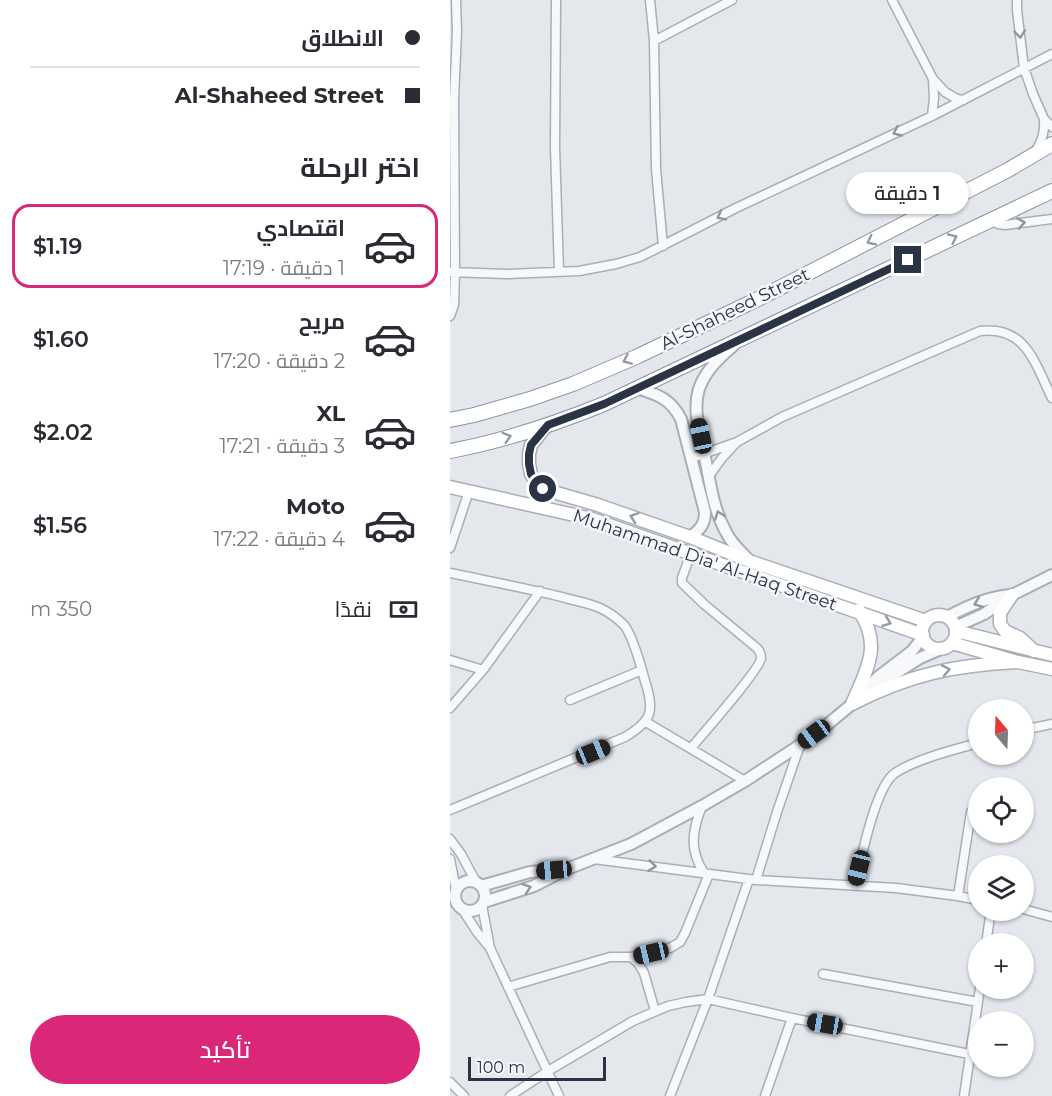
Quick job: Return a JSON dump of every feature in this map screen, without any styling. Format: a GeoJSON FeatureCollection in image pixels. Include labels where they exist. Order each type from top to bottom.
{"type":"FeatureCollection","features":[{"type":"Feature","properties":{"kind":"highway","name":"Al-Shaheed Street"},"geometry":{"type":"LineString","coordinates":[[450,420],[530,399],[573,384],[636,357],[756,300],[1008,170],[1052,144]]}},
{"type":"Feature","properties":{"kind":"highway","name":"Al-Shaheed Street"},"geometry":{"type":"LineString","coordinates":[[1008,170],[1028,165],[1052,153]]}},
{"type":"Feature","properties":{"kind":"highway","name":"Al-Shaheed Street"},"geometry":{"type":"LineString","coordinates":[[991,220],[993,214],[1000,208],[1052,182]]}},
{"type":"Feature","properties":{"kind":"highway","name":"Al-Shaheed Street"},"geometry":{"type":"LineString","coordinates":[[450,451],[476,446],[584,412],[1052,191]]}},
{"type":"Feature","properties":{"kind":"main road","name":"Muhammad Dia' Al-Haq Street"},"geometry":{"type":"LineString","coordinates":[[548,425],[531,445],[529,454],[531,474],[543,489],[598,505],[690,537],[860,606],[923,636]]}},
{"type":"Feature","properties":{"kind":"main road","name":"Muhammad Dia' Al-Haq Street"},"geometry":{"type":"LineString","coordinates":[[450,487],[592,519],[690,553],[860,606],[926,621]]}},
{"type":"Feature","properties":{"kind":"main road"},"geometry":{"type":"LineString","coordinates":[[592,519],[598,505]]}},
{"type":"Feature","properties":{"kind":"main road"},"geometry":{"type":"LineString","coordinates":[[1012,595],[1000,613],[1000,624],[1005,631],[1020,638],[1035,651]]}},
{"type":"Feature","properties":{"kind":"main road"},"geometry":{"type":"LineString","coordinates":[[852,704],[867,670],[871,651],[869,632],[860,606]]}},
{"type":"Feature","properties":{"kind":"main road"},"geometry":{"type":"LineString","coordinates":[[952,637],[951,619],[947,617],[933,616],[926,621],[922,630],[926,643],[933,647],[952,637],[1052,655]]}},
{"type":"Feature","properties":{"kind":"main road"},"geometry":{"type":"LineString","coordinates":[[952,637],[1018,662],[1052,669]]}},
{"type":"Feature","properties":{"kind":"main road"},"geometry":{"type":"LineString","coordinates":[[852,704],[879,690],[933,672],[989,663],[1018,662]]}},
{"type":"Feature","properties":{"kind":"street"},"geometry":{"type":"LineString","coordinates":[[450,316],[454,305],[452,100],[457,31],[456,0]]}},
{"type":"Feature","properties":{"kind":"street"},"geometry":{"type":"LineString","coordinates":[[556,0],[555,147],[559,272]]}},
{"type":"Feature","properties":{"kind":"street"},"geometry":{"type":"LineString","coordinates":[[650,0],[654,41],[656,169],[663,246]]}},
{"type":"Feature","properties":{"kind":"street"},"geometry":{"type":"LineString","coordinates":[[654,41],[732,0]]}},
{"type":"Feature","properties":{"kind":"street"},"geometry":{"type":"LineString","coordinates":[[892,0],[933,79],[945,92],[963,100]]}},
{"type":"Feature","properties":{"kind":"street"},"geometry":{"type":"LineString","coordinates":[[1017,0],[1024,68],[1044,119],[1052,127]]}},
{"type":"Feature","properties":{"kind":"street"},"geometry":{"type":"LineString","coordinates":[[453,273],[507,274],[591,270],[640,256],[932,116],[1052,54]]}},
{"type":"Feature","properties":{"kind":"street"},"geometry":{"type":"LineString","coordinates":[[932,116],[933,79]]}},
{"type":"Feature","properties":{"kind":"street"},"geometry":{"type":"LineString","coordinates":[[1033,154],[1044,135],[1044,119]]}},
{"type":"Feature","properties":{"kind":"street"},"geometry":{"type":"LineString","coordinates":[[991,220],[1005,225],[1052,219]]}},
{"type":"Feature","properties":{"kind":"street"},"geometry":{"type":"LineString","coordinates":[[692,458],[737,442],[782,417],[980,331],[991,329],[1002,331],[1021,341],[1028,350],[1052,398]]}},
{"type":"Feature","properties":{"kind":"street"},"geometry":{"type":"LineString","coordinates":[[742,338],[711,368],[703,380],[697,399],[698,419],[714,503],[725,532],[740,552],[752,562]]}},
{"type":"Feature","properties":{"kind":"street"},"geometry":{"type":"LineString","coordinates":[[637,388],[661,396],[670,403],[681,419],[705,512],[702,527],[690,537]]}},
{"type":"Feature","properties":{"kind":"street"},"geometry":{"type":"LineString","coordinates":[[709,476],[737,442]]}},
{"type":"Feature","properties":{"kind":"street"},"geometry":{"type":"LineString","coordinates":[[450,548],[469,491]]}},
{"type":"Feature","properties":{"kind":"street"},"geometry":{"type":"LineString","coordinates":[[690,553],[682,584],[758,649],[761,655],[761,660],[750,676],[691,748]]}},
{"type":"Feature","properties":{"kind":"street"},"geometry":{"type":"LineString","coordinates":[[450,573],[540,591],[600,608],[616,618],[628,630],[651,702],[646,722],[634,732],[613,743],[450,810]]}},
{"type":"Feature","properties":{"kind":"street"},"geometry":{"type":"LineString","coordinates":[[868,689],[877,686],[920,658],[1012,595],[1052,575]]}},
{"type":"Feature","properties":{"kind":"street"},"geometry":{"type":"LineString","coordinates":[[450,708],[483,670],[540,591]]}},
{"type":"Feature","properties":{"kind":"street"},"geometry":{"type":"LineString","coordinates":[[947,617],[977,602],[1012,595]]}},
{"type":"Feature","properties":{"kind":"street"},"geometry":{"type":"LineString","coordinates":[[458,909],[475,910],[483,904],[534,886],[567,869],[631,844],[702,807],[800,744],[852,704],[878,676],[912,651],[923,636]]}},
{"type":"Feature","properties":{"kind":"street"},"geometry":{"type":"LineString","coordinates":[[450,660],[483,670]]}},
{"type":"Feature","properties":{"kind":"street"},"geometry":{"type":"LineString","coordinates":[[570,700],[642,670]]}},
{"type":"Feature","properties":{"kind":"street"},"geometry":{"type":"LineString","coordinates":[[646,722],[745,781]]}},
{"type":"Feature","properties":{"kind":"street"},"geometry":{"type":"LineString","coordinates":[[1034,728],[1052,724]]}},
{"type":"Feature","properties":{"kind":"street"},"geometry":{"type":"LineString","coordinates":[[670,1096],[752,880],[800,744]]}},
{"type":"Feature","properties":{"kind":"street"},"geometry":{"type":"LineString","coordinates":[[855,885],[869,828],[886,782],[895,773],[921,761],[968,746]]}},
{"type":"Feature","properties":{"kind":"street"},"geometry":{"type":"LineString","coordinates":[[702,807],[693,839],[695,856],[707,873]]}},
{"type":"Feature","properties":{"kind":"street"},"geometry":{"type":"LineString","coordinates":[[958,896],[968,831]]}},
{"type":"Feature","properties":{"kind":"street"},"geometry":{"type":"LineString","coordinates":[[450,840],[450,847]]}},
{"type":"Feature","properties":{"kind":"street"},"geometry":{"type":"LineString","coordinates":[[450,840],[485,891],[486,897],[483,904],[490,948]]}},
{"type":"Feature","properties":{"kind":"street"},"geometry":{"type":"LineString","coordinates":[[450,859],[458,909],[490,948],[559,1096]]}},
{"type":"Feature","properties":{"kind":"street"},"geometry":{"type":"LineString","coordinates":[[594,859],[752,880],[855,885],[968,898]]}},
{"type":"Feature","properties":{"kind":"street"},"geometry":{"type":"LineString","coordinates":[[454,892],[465,882],[479,884],[530,872],[567,869]]}},
{"type":"Feature","properties":{"kind":"street"},"geometry":{"type":"LineString","coordinates":[[508,987],[610,957],[631,957],[670,948],[680,942],[686,933],[707,873]]}},
{"type":"Feature","properties":{"kind":"street"},"geometry":{"type":"LineString","coordinates":[[1034,912],[1052,918]]}},
{"type":"Feature","properties":{"kind":"street"},"geometry":{"type":"LineString","coordinates":[[631,957],[644,973],[655,1011]]}},
{"type":"Feature","properties":{"kind":"street"},"geometry":{"type":"LineString","coordinates":[[824,974],[978,1002]]}},
{"type":"Feature","properties":{"kind":"street"},"geometry":{"type":"LineString","coordinates":[[510,1096],[633,1021],[655,1011],[686,1002],[708,999],[968,1054]]}},
{"type":"Feature","properties":{"kind":"street"},"geometry":{"type":"LineString","coordinates":[[976,1011],[978,999]]}},
{"type":"Feature","properties":{"kind":"street"},"geometry":{"type":"LineString","coordinates":[[765,1096],[792,1018]]}},
{"type":"Feature","properties":{"kind":"street"},"geometry":{"type":"LineString","coordinates":[[964,1096],[968,1062]]}},
{"type":"Feature","properties":{"kind":"street"},"geometry":{"type":"LineString","coordinates":[[450,1082],[464,1096]]}},
{"type":"Feature","properties":{"kind":"route"},"geometry":{"type":"LineString","coordinates":[[543,489],[531,474],[529,454],[531,445],[548,425],[604,404],[908,260]]}}]}
